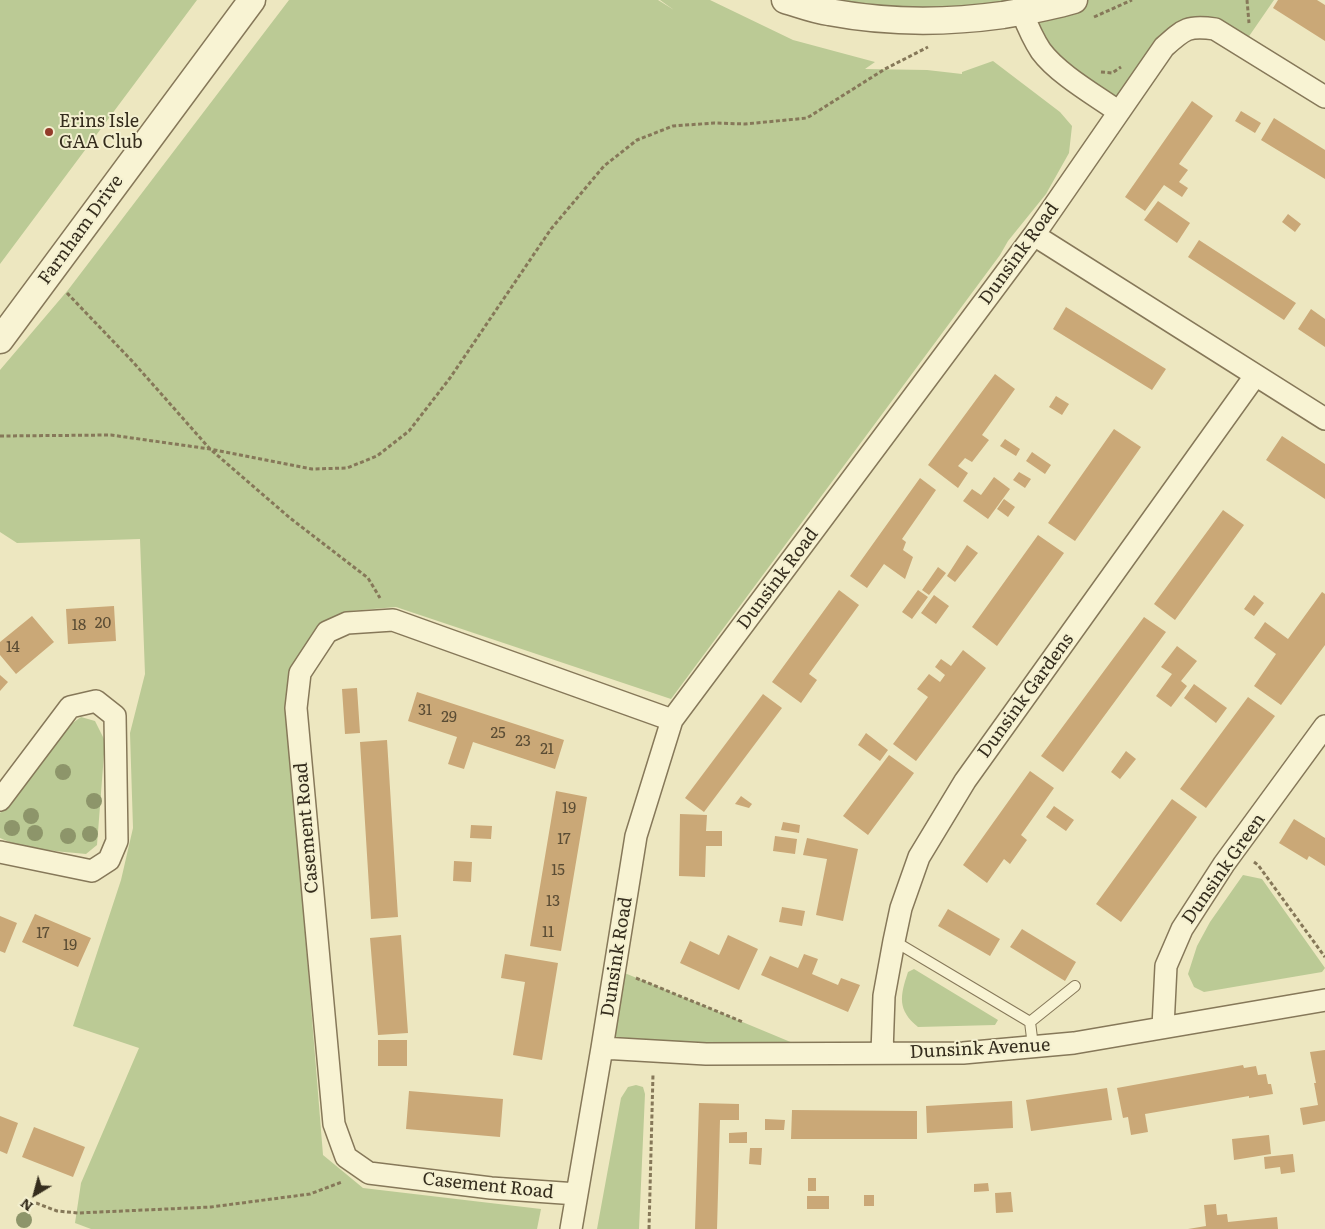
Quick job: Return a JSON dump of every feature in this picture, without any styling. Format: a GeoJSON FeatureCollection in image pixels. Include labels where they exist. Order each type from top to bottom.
{"type":"FeatureCollection","features":[{"type":"Feature","properties":{"kind":"street","name":"Farnham Drive"},"geometry":{"type":"LineString","coordinates":[[0,340],[252,0]]}},
{"type":"Feature","properties":{"kind":"street"},"geometry":{"type":"LineString","coordinates":[[785,0],[828,12],[895,21],[973,19],[1022,12],[1081,10]]}},
{"type":"Feature","properties":{"kind":"street"},"geometry":{"type":"LineString","coordinates":[[1022,12],[1041,51],[1055,66],[1119,112]]}},
{"type":"Feature","properties":{"kind":"street","name":"Dunsink Road"},"geometry":{"type":"LineString","coordinates":[[571,1229],[636,836],[672,720],[1034,235],[1164,47],[1181,31],[1196,26],[1215,29],[1325,98]]}},
{"type":"Feature","properties":{"kind":"street"},"geometry":{"type":"LineString","coordinates":[[1034,235],[1325,419]]}},
{"type":"Feature","properties":{"kind":"street","name":"Dunsink Gardens"},"geometry":{"type":"LineString","coordinates":[[882,1053],[884,996],[894,941],[902,908],[919,857],[965,781],[1255,376]]}},
{"type":"Feature","properties":{"kind":"street","name":"Casement Road"},"geometry":{"type":"LineString","coordinates":[[577,1194],[491,1188],[369,1173],[346,1157],[334,1124],[296,708],[300,673],[327,632],[348,623],[393,620],[672,720]]}},
{"type":"Feature","properties":{"kind":"street"},"geometry":{"type":"LineString","coordinates":[[0,800],[70,707],[96,701],[116,716],[117,842],[109,860],[92,871],[0,852]]}},
{"type":"Feature","properties":{"kind":"street","name":"Dunsink Green"},"geometry":{"type":"LineString","coordinates":[[1162,1027],[1166,966],[1182,929],[1234,850],[1325,726]]}},
{"type":"Feature","properties":{"kind":"street","name":"Dunsink Avenue"},"geometry":{"type":"LineString","coordinates":[[602,1048],[706,1054],[963,1053],[1074,1043],[1325,1000]]}},
{"type":"Feature","properties":{"kind":"lane"},"geometry":{"type":"LineString","coordinates":[[894,941],[1030,1022]]}},
{"type":"Feature","properties":{"kind":"lane"},"geometry":{"type":"LineString","coordinates":[[1030,1022],[1075,986]]}},
{"type":"Feature","properties":{"kind":"lane"},"geometry":{"type":"LineString","coordinates":[[1030,1022],[1033,1046]]}},
{"type":"Feature","properties":{"kind":"path"},"geometry":{"type":"LineString","coordinates":[[1081,10],[1132,0]]}},
{"type":"Feature","properties":{"kind":"path"},"geometry":{"type":"LineString","coordinates":[[0,436],[111,434],[210,449],[312,469],[347,468],[377,456],[415,424],[450,378],[551,229],[604,166],[637,140],[674,126],[714,123],[745,124],[807,118],[885,69],[929,46],[939,21]]}},
{"type":"Feature","properties":{"kind":"path"},"geometry":{"type":"LineString","coordinates":[[1096,72],[1112,73],[1136,58],[1148,71]]}},
{"type":"Feature","properties":{"kind":"path"},"geometry":{"type":"LineString","coordinates":[[49,275],[134,362],[210,449],[290,518],[368,578],[393,620]]}},
{"type":"Feature","properties":{"kind":"path"},"geometry":{"type":"LineString","coordinates":[[1234,850],[1258,864],[1325,958]]}},
{"type":"Feature","properties":{"kind":"path"},"geometry":{"type":"LineString","coordinates":[[615,969],[743,1022]]}},
{"type":"Feature","properties":{"kind":"path"},"geometry":{"type":"LineString","coordinates":[[649,1229],[654,1051]]}},
{"type":"Feature","properties":{"kind":"path"},"geometry":{"type":"LineString","coordinates":[[36,1203],[57,1212],[78,1213],[211,1207],[310,1194],[369,1173]]}},
{"type":"Feature","properties":{"kind":"green space","name":"Erins Isle GAA Club"},"geometry":{"type":"Polygon","coordinates":[[[0,0],[197,0],[0,264],[0,0]]]}},
{"type":"Feature","properties":{"kind":"green space"},"geometry":{"type":"Polygon","coordinates":[[[289,0],[658,0],[674,10],[660,0],[710,0],[793,40],[875,62],[865,69],[927,70],[962,74],[962,72],[993,61],[1060,112],[1072,126],[1069,153],[1046,194],[1008,241],[1000,255],[671,699],[396,607],[350,611],[323,622],[294,670],[287,708],[323,1155],[363,1188],[541,1209],[537,1229],[91,1229],[75,1223],[81,1183],[139,1048],[73,1026],[121,880],[133,828],[130,733],[145,674],[140,539],[17,543],[0,532],[0,370],[68,290],[289,0]]]}},
{"type":"Feature","properties":{"kind":"green space"},"geometry":{"type":"Polygon","coordinates":[[[787,0],[1072,0],[947,23],[787,0]]]}},
{"type":"Feature","properties":{"kind":"green space"},"geometry":{"type":"Polygon","coordinates":[[[1076,0],[1274,0],[1243,45],[1196,25],[1119,111],[1029,27],[1076,0]]]}},
{"type":"Feature","properties":{"kind":"green space"},"geometry":{"type":"Polygon","coordinates":[[[81,717],[95,721],[105,741],[97,845],[86,854],[31,848],[0,838],[0,813],[67,727],[81,717]]]}},
{"type":"Feature","properties":{"kind":"green space"},"geometry":{"type":"Polygon","coordinates":[[[1243,875],[1262,879],[1325,968],[1322,972],[1204,992],[1194,987],[1188,974],[1197,946],[1210,922],[1243,875]]]}},
{"type":"Feature","properties":{"kind":"green space"},"geometry":{"type":"Polygon","coordinates":[[[615,969],[817,1053],[603,1048],[615,969]]]}},
{"type":"Feature","properties":{"kind":"green space"},"geometry":{"type":"Polygon","coordinates":[[[914,969],[998,1020],[995,1025],[918,1027],[906,1015],[902,1002],[903,988],[908,972],[914,969]]]}},
{"type":"Feature","properties":{"kind":"green space"},"geometry":{"type":"Polygon","coordinates":[[[636,1085],[643,1087],[645,1094],[639,1229],[597,1229],[621,1098],[628,1087],[636,1085]]]}},
{"type":"Feature","properties":{"kind":"building"},"geometry":{"type":"Polygon","coordinates":[[[1278,0],[1317,0],[1325,5],[1325,41],[1273,8],[1278,0]]]}},
{"type":"Feature","properties":{"kind":"building"},"geometry":{"type":"Polygon","coordinates":[[[1192,101],[1213,116],[1179,164],[1188,170],[1179,182],[1188,188],[1182,197],[1164,185],[1145,211],[1125,197],[1192,101]]]}},
{"type":"Feature","properties":{"kind":"building"},"geometry":{"type":"Polygon","coordinates":[[[1241,111],[1261,123],[1255,133],[1235,121],[1241,111]]]}},
{"type":"Feature","properties":{"kind":"building"},"geometry":{"type":"Polygon","coordinates":[[[1274,118],[1325,150],[1325,179],[1261,140],[1274,118]]]}},
{"type":"Feature","properties":{"kind":"building"},"geometry":{"type":"Polygon","coordinates":[[[1158,201],[1190,223],[1177,243],[1144,220],[1158,201]]]}},
{"type":"Feature","properties":{"kind":"building"},"geometry":{"type":"Polygon","coordinates":[[[1288,214],[1301,224],[1295,232],[1282,222],[1288,214]]]}},
{"type":"Feature","properties":{"kind":"building"},"geometry":{"type":"Polygon","coordinates":[[[1199,240],[1296,303],[1284,320],[1188,257],[1199,240]]]}},
{"type":"Feature","properties":{"kind":"building"},"geometry":{"type":"Polygon","coordinates":[[[1066,307],[1166,369],[1152,390],[1053,329],[1066,307]]]}},
{"type":"Feature","properties":{"kind":"building"},"geometry":{"type":"Polygon","coordinates":[[[1311,309],[1325,319],[1325,347],[1298,329],[1311,309]]]}},
{"type":"Feature","properties":{"kind":"building"},"geometry":{"type":"Polygon","coordinates":[[[995,374],[1015,389],[982,435],[989,440],[972,462],[965,458],[958,466],[968,473],[958,488],[928,465],[995,374]]]}},
{"type":"Feature","properties":{"kind":"building"},"geometry":{"type":"Polygon","coordinates":[[[1056,396],[1069,404],[1062,415],[1049,407],[1056,396]]]}},
{"type":"Feature","properties":{"kind":"building"},"geometry":{"type":"Polygon","coordinates":[[[1114,429],[1141,447],[1075,541],[1048,523],[1114,429]]]}},
{"type":"Feature","properties":{"kind":"building"},"geometry":{"type":"Polygon","coordinates":[[[1282,436],[1325,464],[1325,499],[1266,460],[1282,436]]]}},
{"type":"Feature","properties":{"kind":"building"},"geometry":{"type":"Polygon","coordinates":[[[1005,439],[1020,449],[1016,456],[1000,446],[1005,439]]]}},
{"type":"Feature","properties":{"kind":"building"},"geometry":{"type":"Polygon","coordinates":[[[1032,452],[1051,465],[1045,474],[1026,461],[1032,452]]]}},
{"type":"Feature","properties":{"kind":"building"},"geometry":{"type":"Polygon","coordinates":[[[1019,472],[1031,479],[1025,488],[1013,480],[1019,472]]]}},
{"type":"Feature","properties":{"kind":"building"},"geometry":{"type":"Polygon","coordinates":[[[994,477],[1010,489],[988,519],[963,501],[972,489],[981,495],[994,477]]]}},
{"type":"Feature","properties":{"kind":"building"},"geometry":{"type":"Polygon","coordinates":[[[920,478],[936,490],[902,539],[906,542],[903,550],[913,557],[905,579],[884,564],[867,588],[850,576],[920,478]]]}},
{"type":"Feature","properties":{"kind":"building"},"geometry":{"type":"Polygon","coordinates":[[[1004,499],[1015,507],[1008,517],[997,509],[1004,499]]]}},
{"type":"Feature","properties":{"kind":"building"},"geometry":{"type":"Polygon","coordinates":[[[1223,510],[1244,525],[1175,620],[1154,604],[1223,510]]]}},
{"type":"Feature","properties":{"kind":"building"},"geometry":{"type":"Polygon","coordinates":[[[1038,535],[1064,553],[997,646],[972,627],[1038,535]]]}},
{"type":"Feature","properties":{"kind":"building"},"geometry":{"type":"Polygon","coordinates":[[[967,545],[978,553],[955,582],[947,576],[967,545]]]}},
{"type":"Feature","properties":{"kind":"building"},"geometry":{"type":"Polygon","coordinates":[[[938,567],[946,573],[929,595],[922,590],[938,567]]]}},
{"type":"Feature","properties":{"kind":"building"},"geometry":{"type":"Polygon","coordinates":[[[839,590],[859,605],[809,674],[817,680],[801,703],[772,682],[839,590]]]}},
{"type":"Feature","properties":{"kind":"building"},"geometry":{"type":"Polygon","coordinates":[[[918,590],[928,597],[912,619],[902,612],[918,590]]]}},
{"type":"Feature","properties":{"kind":"building"},"geometry":{"type":"Polygon","coordinates":[[[1322,592],[1325,594],[1325,645],[1281,705],[1254,686],[1276,654],[1254,638],[1265,622],[1288,639],[1322,592]]]}},
{"type":"Feature","properties":{"kind":"building"},"geometry":{"type":"Polygon","coordinates":[[[934,595],[949,606],[936,624],[921,613],[934,595]]]}},
{"type":"Feature","properties":{"kind":"building"},"geometry":{"type":"Polygon","coordinates":[[[1254,595],[1264,603],[1254,616],[1244,609],[1254,595]]]}},
{"type":"Feature","properties":{"kind":"building"},"geometry":{"type":"Polygon","coordinates":[[[114,606],[116,641],[68,644],[66,609],[114,606]]]}},
{"type":"Feature","properties":{"kind":"building"},"geometry":{"type":"Polygon","coordinates":[[[32,616],[54,642],[16,674],[0,655],[0,642],[32,616]]]}},
{"type":"Feature","properties":{"kind":"building"},"geometry":{"type":"Polygon","coordinates":[[[1144,617],[1166,632],[1063,772],[1041,756],[1144,617]]]}},
{"type":"Feature","properties":{"kind":"building"},"geometry":{"type":"Polygon","coordinates":[[[1177,646],[1197,661],[1181,681],[1187,686],[1171,707],[1156,696],[1172,674],[1161,667],[1177,646]]]}},
{"type":"Feature","properties":{"kind":"building"},"geometry":{"type":"Polygon","coordinates":[[[963,650],[986,668],[916,761],[893,744],[928,697],[917,689],[929,674],[940,682],[945,675],[935,667],[941,659],[951,666],[963,650]]]}},
{"type":"Feature","properties":{"kind":"building"},"geometry":{"type":"Polygon","coordinates":[[[0,675],[8,682],[0,691],[0,675]]]}},
{"type":"Feature","properties":{"kind":"building"},"geometry":{"type":"Polygon","coordinates":[[[1194,684],[1227,708],[1216,723],[1184,698],[1194,684]]]}},
{"type":"Feature","properties":{"kind":"building"},"geometry":{"type":"Polygon","coordinates":[[[357,688],[360,733],[345,734],[342,689],[357,688]]]}},
{"type":"Feature","properties":{"kind":"building"},"geometry":{"type":"Polygon","coordinates":[[[417,692],[564,740],[555,769],[473,742],[464,769],[448,764],[457,737],[408,721],[417,692]]]}},
{"type":"Feature","properties":{"kind":"building"},"geometry":{"type":"Polygon","coordinates":[[[763,694],[782,708],[704,812],[685,798],[763,694]]]}},
{"type":"Feature","properties":{"kind":"building"},"geometry":{"type":"Polygon","coordinates":[[[1248,697],[1275,716],[1206,808],[1180,789],[1248,697]]]}},
{"type":"Feature","properties":{"kind":"building"},"geometry":{"type":"Polygon","coordinates":[[[866,733],[888,750],[880,761],[858,745],[866,733]]]}},
{"type":"Feature","properties":{"kind":"building"},"geometry":{"type":"Polygon","coordinates":[[[387,740],[398,917],[371,919],[360,742],[387,740]]]}},
{"type":"Feature","properties":{"kind":"building"},"geometry":{"type":"Polygon","coordinates":[[[1126,751],[1136,759],[1120,779],[1111,772],[1126,751]]]}},
{"type":"Feature","properties":{"kind":"building"},"geometry":{"type":"Polygon","coordinates":[[[889,755],[914,773],[868,835],[843,816],[889,755]]]}},
{"type":"Feature","properties":{"kind":"building"},"geometry":{"type":"Polygon","coordinates":[[[1030,771],[1054,788],[1021,835],[1027,840],[1010,864],[1004,859],[987,883],[963,865],[1030,771]]]}},
{"type":"Feature","properties":{"kind":"building"},"geometry":{"type":"Polygon","coordinates":[[[556,791],[587,797],[561,951],[530,946],[556,791]]]}},
{"type":"Feature","properties":{"kind":"building"},"geometry":{"type":"Polygon","coordinates":[[[741,796],[752,804],[749,808],[735,804],[741,796]]]}},
{"type":"Feature","properties":{"kind":"building"},"geometry":{"type":"Polygon","coordinates":[[[1172,799],[1197,817],[1121,922],[1096,904],[1172,799]]]}},
{"type":"Feature","properties":{"kind":"building"},"geometry":{"type":"Polygon","coordinates":[[[1054,806],[1074,820],[1066,831],[1046,817],[1054,806]]]}},
{"type":"Feature","properties":{"kind":"building"},"geometry":{"type":"Polygon","coordinates":[[[680,814],[707,815],[706,831],[722,831],[722,846],[706,846],[705,877],[679,876],[680,814]]]}},
{"type":"Feature","properties":{"kind":"building"},"geometry":{"type":"Polygon","coordinates":[[[1294,819],[1325,838],[1325,866],[1309,856],[1307,860],[1279,843],[1294,819]]]}},
{"type":"Feature","properties":{"kind":"building"},"geometry":{"type":"Polygon","coordinates":[[[783,822],[800,825],[799,833],[781,830],[783,822]]]}},
{"type":"Feature","properties":{"kind":"building"},"geometry":{"type":"Polygon","coordinates":[[[471,825],[492,826],[491,839],[470,838],[471,825]]]}},
{"type":"Feature","properties":{"kind":"building"},"geometry":{"type":"Polygon","coordinates":[[[775,836],[797,839],[795,854],[773,851],[775,836]]]}},
{"type":"Feature","properties":{"kind":"building"},"geometry":{"type":"Polygon","coordinates":[[[807,838],[858,849],[843,921],[816,915],[827,859],[803,855],[807,838]]]}},
{"type":"Feature","properties":{"kind":"building"},"geometry":{"type":"Polygon","coordinates":[[[454,861],[472,862],[471,882],[453,881],[454,861]]]}},
{"type":"Feature","properties":{"kind":"building"},"geometry":{"type":"Polygon","coordinates":[[[782,907],[805,911],[802,926],[779,922],[782,907]]]}},
{"type":"Feature","properties":{"kind":"building"},"geometry":{"type":"Polygon","coordinates":[[[948,909],[1000,939],[990,956],[938,926],[948,909]]]}},
{"type":"Feature","properties":{"kind":"building"},"geometry":{"type":"Polygon","coordinates":[[[35,914],[91,938],[78,967],[22,942],[35,914]]]}},
{"type":"Feature","properties":{"kind":"building"},"geometry":{"type":"Polygon","coordinates":[[[0,916],[17,923],[5,953],[0,951],[0,916]]]}},
{"type":"Feature","properties":{"kind":"building"},"geometry":{"type":"Polygon","coordinates":[[[1022,929],[1076,962],[1065,981],[1010,947],[1022,929]]]}},
{"type":"Feature","properties":{"kind":"building"},"geometry":{"type":"Polygon","coordinates":[[[401,935],[408,1033],[378,1035],[370,938],[401,935]]]}},
{"type":"Feature","properties":{"kind":"building"},"geometry":{"type":"Polygon","coordinates":[[[728,935],[758,949],[739,990],[680,963],[690,941],[719,955],[728,935]]]}},
{"type":"Feature","properties":{"kind":"building"},"geometry":{"type":"Polygon","coordinates":[[[505,954],[558,963],[542,1060],[513,1055],[525,982],[501,978],[505,954]]]}},
{"type":"Feature","properties":{"kind":"building"},"geometry":{"type":"Polygon","coordinates":[[[804,954],[818,959],[812,974],[838,985],[841,978],[860,985],[848,1012],[761,975],[770,956],[798,968],[804,954]]]}},
{"type":"Feature","properties":{"kind":"building"},"geometry":{"type":"Polygon","coordinates":[[[378,1040],[407,1040],[407,1066],[378,1066],[378,1040]]]}},
{"type":"Feature","properties":{"kind":"building"},"geometry":{"type":"Polygon","coordinates":[[[1325,1050],[1325,1121],[1303,1125],[1300,1108],[1318,1105],[1310,1052],[1325,1050]]]}},
{"type":"Feature","properties":{"kind":"building"},"geometry":{"type":"Polygon","coordinates":[[[1243,1065],[1244,1068],[1256,1066],[1258,1075],[1266,1074],[1273,1094],[1249,1098],[1249,1096],[1145,1114],[1148,1132],[1131,1135],[1128,1117],[1123,1118],[1117,1088],[1243,1065]]]}},
{"type":"Feature","properties":{"kind":"building"},"geometry":{"type":"Polygon","coordinates":[[[1107,1088],[1112,1120],[1031,1131],[1026,1100],[1107,1088]]]}},
{"type":"Feature","properties":{"kind":"building"},"geometry":{"type":"Polygon","coordinates":[[[409,1091],[503,1099],[500,1137],[406,1129],[409,1091]]]}},
{"type":"Feature","properties":{"kind":"building"},"geometry":{"type":"Polygon","coordinates":[[[1012,1101],[1013,1128],[927,1133],[926,1106],[1012,1101]]]}},
{"type":"Feature","properties":{"kind":"building"},"geometry":{"type":"Polygon","coordinates":[[[699,1103],[739,1104],[739,1120],[720,1120],[717,1229],[695,1229],[699,1103]]]}},
{"type":"Feature","properties":{"kind":"building"},"geometry":{"type":"Polygon","coordinates":[[[792,1110],[917,1111],[917,1139],[791,1139],[792,1110]]]}},
{"type":"Feature","properties":{"kind":"building"},"geometry":{"type":"Polygon","coordinates":[[[0,1116],[18,1123],[7,1154],[0,1151],[0,1116]]]}},
{"type":"Feature","properties":{"kind":"building"},"geometry":{"type":"Polygon","coordinates":[[[765,1119],[785,1120],[784,1130],[765,1130],[765,1119]]]}},
{"type":"Feature","properties":{"kind":"building"},"geometry":{"type":"Polygon","coordinates":[[[34,1127],[85,1147],[73,1177],[22,1157],[34,1127]]]}},
{"type":"Feature","properties":{"kind":"building"},"geometry":{"type":"Polygon","coordinates":[[[747,1132],[747,1143],[729,1143],[729,1133],[747,1132]]]}},
{"type":"Feature","properties":{"kind":"building"},"geometry":{"type":"Polygon","coordinates":[[[1269,1135],[1271,1154],[1234,1160],[1232,1139],[1269,1135]]]}},
{"type":"Feature","properties":{"kind":"building"},"geometry":{"type":"Polygon","coordinates":[[[750,1148],[762,1148],[761,1165],[749,1164],[750,1148]]]}},
{"type":"Feature","properties":{"kind":"building"},"geometry":{"type":"Polygon","coordinates":[[[1293,1154],[1295,1172],[1281,1174],[1280,1167],[1265,1169],[1264,1157],[1293,1154]]]}},
{"type":"Feature","properties":{"kind":"building"},"geometry":{"type":"Polygon","coordinates":[[[808,1178],[816,1178],[816,1191],[808,1191],[808,1178]]]}},
{"type":"Feature","properties":{"kind":"building"},"geometry":{"type":"Polygon","coordinates":[[[988,1183],[989,1191],[974,1192],[974,1184],[988,1183]]]}},
{"type":"Feature","properties":{"kind":"building"},"geometry":{"type":"Polygon","coordinates":[[[1011,1192],[1013,1212],[996,1213],[995,1193],[1011,1192]]]}},
{"type":"Feature","properties":{"kind":"building"},"geometry":{"type":"Polygon","coordinates":[[[864,1195],[874,1195],[874,1206],[864,1206],[864,1195]]]}},
{"type":"Feature","properties":{"kind":"building"},"geometry":{"type":"Polygon","coordinates":[[[807,1196],[829,1196],[829,1209],[807,1209],[807,1196]]]}},
{"type":"Feature","properties":{"kind":"building"},"geometry":{"type":"Polygon","coordinates":[[[1216,1204],[1217,1215],[1227,1214],[1228,1222],[1277,1217],[1278,1229],[1188,1229],[1206,1226],[1204,1205],[1216,1204]]]}},
{"type":"Feature","properties":{"kind":"place","name":"Erins Isle GAA Club"},"geometry":{"type":"Point","coordinates":[49,132]}}]}
